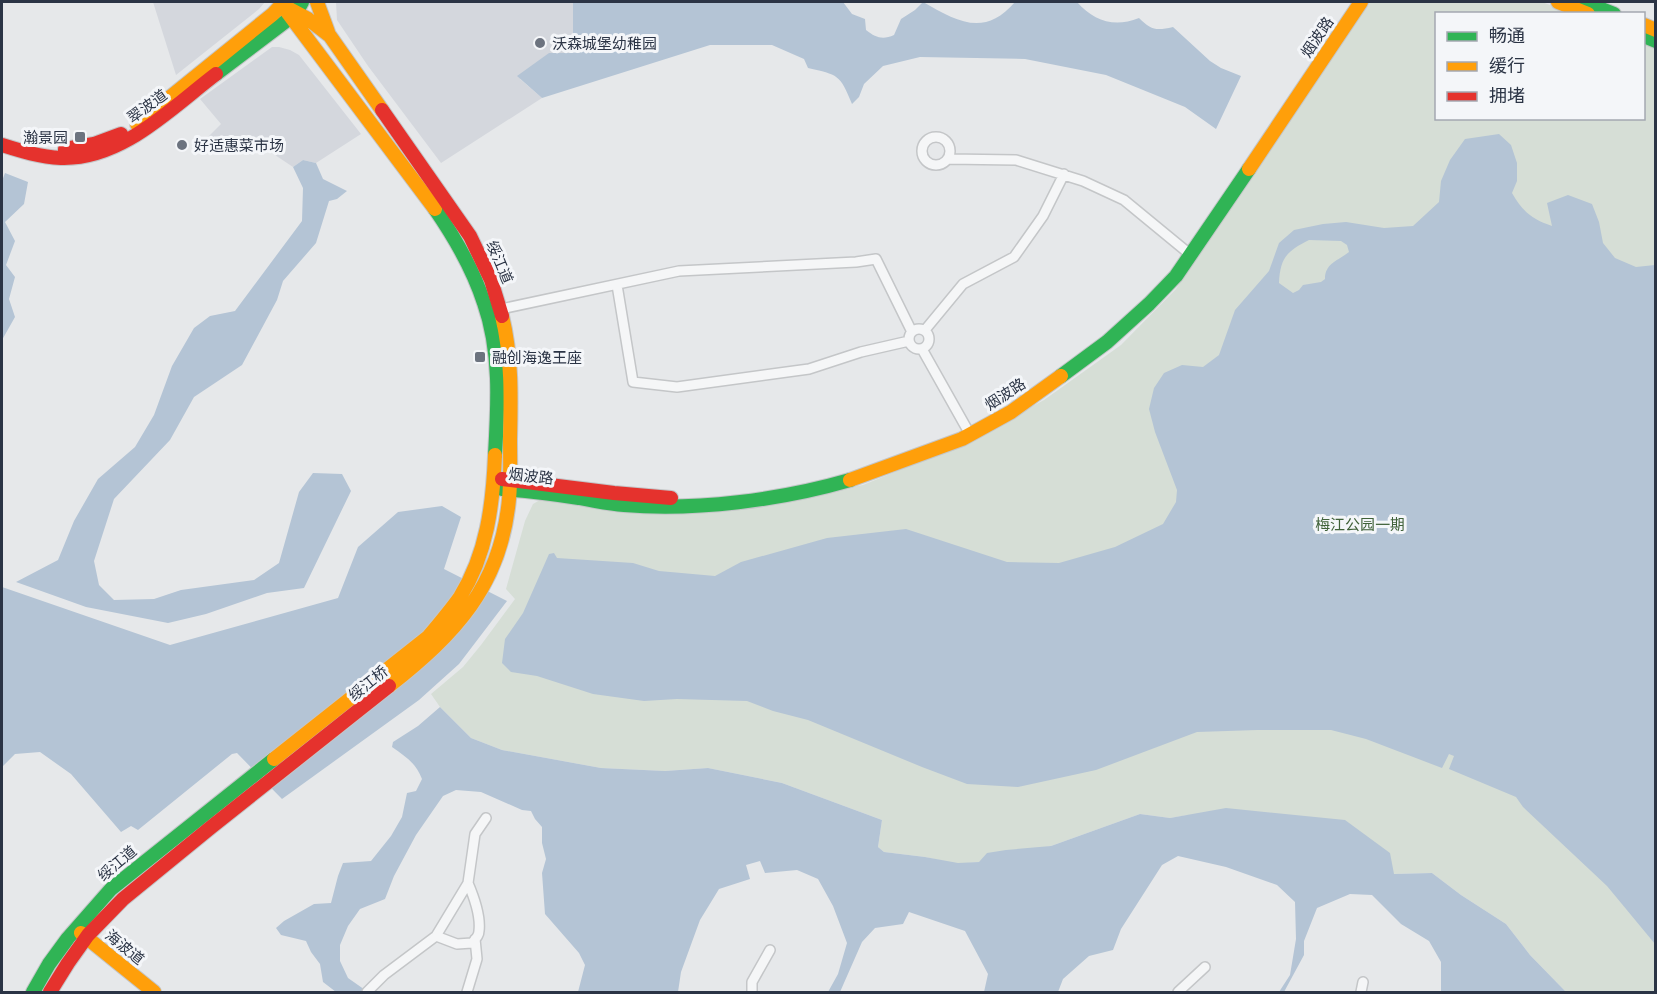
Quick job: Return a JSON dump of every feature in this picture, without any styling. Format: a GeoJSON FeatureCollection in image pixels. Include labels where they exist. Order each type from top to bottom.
{"type":"FeatureCollection","features":[{"type":"Feature","properties":{"kind":"main road"},"geometry":{"type":"LineString","coordinates":[[317,2],[330,36]]}},
{"type":"Feature","properties":{"kind":"main road","name":"烟波路"},"geometry":{"type":"LineString","coordinates":[[494,483],[679,498],[765,492],[843,476],[960,433],[1038,387],[1113,331],[1148,298],[1186,251],[1351,2]]}},
{"type":"Feature","properties":{"kind":"main road","name":"烟波路"},"geometry":{"type":"LineString","coordinates":[[510,484],[537,492],[623,505],[679,507],[737,502],[822,488],[863,476],[962,439],[1011,412],[1107,342],[1176,276],[1361,2]]}},
{"type":"Feature","properties":{"kind":"main road"},"geometry":{"type":"LineString","coordinates":[[1558,2],[1583,12]]}},
{"type":"Feature","properties":{"kind":"main road"},"geometry":{"type":"LineString","coordinates":[[1584,2],[1609,12]]}},
{"type":"Feature","properties":{"kind":"main road","name":"绥江道"},"geometry":{"type":"LineString","coordinates":[[292,6],[330,36],[470,236],[486,267],[501,309],[510,373],[510,484],[498,549],[485,583]]}},
{"type":"Feature","properties":{"kind":"main road","name":"绥江道"},"geometry":{"type":"LineString","coordinates":[[292,6],[315,49],[420,189],[458,245],[474,273],[483,296],[495,346],[497,377],[494,483],[487,533],[472,576]]}},
{"type":"Feature","properties":{"kind":"main road","name":"翠波道"},"geometry":{"type":"LineString","coordinates":[[2,136],[31,146],[54,149],[76,148],[108,140],[142,120],[292,6]]}},
{"type":"Feature","properties":{"kind":"main road","name":"翠波道"},"geometry":{"type":"LineString","coordinates":[[2,145],[51,158],[77,158],[108,150],[136,135],[160,118],[292,6]]}},
{"type":"Feature","properties":{"kind":"main road","name":"绥江桥"},"geometry":{"type":"LineString","coordinates":[[245,781],[428,637],[450,613],[472,576]]}},
{"type":"Feature","properties":{"kind":"main road","name":"绥江桥"},"geometry":{"type":"LineString","coordinates":[[254,792],[353,716],[439,645],[465,616],[485,583]]}},
{"type":"Feature","properties":{"kind":"main road","name":"绥江道"},"geometry":{"type":"LineString","coordinates":[[33,993],[54,957],[75,928],[111,889],[245,781]]}},
{"type":"Feature","properties":{"kind":"main road","name":"绥江道"},"geometry":{"type":"LineString","coordinates":[[50,993],[70,959],[120,901],[254,792]]}},
{"type":"Feature","properties":{"kind":"main road","name":"海波道"},"geometry":{"type":"LineString","coordinates":[[75,928],[154,993]]}},
{"type":"Feature","properties":{"kind":"street"},"geometry":{"type":"LineString","coordinates":[[949,159],[1016,160],[1083,181],[1124,200],[1186,251]]}},
{"type":"Feature","properties":{"kind":"street"},"geometry":{"type":"LineString","coordinates":[[925,330],[963,284],[1014,256],[1043,216],[1064,174]]}},
{"type":"Feature","properties":{"kind":"street"},"geometry":{"type":"LineString","coordinates":[[501,309],[679,272],[876,259],[911,337],[912,347],[922,349],[930,340],[925,330],[918,329],[911,337],[809,369],[677,387],[633,382],[617,285]]}},
{"type":"Feature","properties":{"kind":"street"},"geometry":{"type":"LineString","coordinates":[[922,349],[967,429]]}},
{"type":"Feature","properties":{"kind":"street"},"geometry":{"type":"LineString","coordinates":[[366,993],[384,975],[436,936],[468,883],[475,834],[486,818]]}},
{"type":"Feature","properties":{"kind":"street"},"geometry":{"type":"LineString","coordinates":[[436,936],[457,944],[472,944],[479,932],[477,909],[468,883]]}},
{"type":"Feature","properties":{"kind":"street"},"geometry":{"type":"LineString","coordinates":[[466,993],[477,959],[475,939]]}},
{"type":"Feature","properties":{"kind":"street"},"geometry":{"type":"LineString","coordinates":[[752,993],[752,982],[770,950]]}},
{"type":"Feature","properties":{"kind":"street"},"geometry":{"type":"LineString","coordinates":[[1178,993],[1205,967]]}},
{"type":"Feature","properties":{"kind":"street"},"geometry":{"type":"LineString","coordinates":[[1361,993],[1364,982]]}},
{"type":"Feature","properties":{"kind":"shaded area"},"geometry":{"type":"Polygon","coordinates":[[[153,2],[265,2],[176,75],[153,2]]]}},
{"type":"Feature","properties":{"kind":"shaded area"},"geometry":{"type":"Polygon","coordinates":[[[336,2],[573,2],[573,53],[520,79],[542,98],[441,163],[368,66],[337,20],[336,2]]]}},
{"type":"Feature","properties":{"kind":"shaded area"},"geometry":{"type":"Polygon","coordinates":[[[272,47],[290,50],[299,55],[361,134],[316,163],[303,160],[293,167],[269,151],[250,144],[226,141],[214,146],[209,136],[221,124],[200,99],[272,47]]]}},
{"type":"Feature","properties":{"kind":"green space","name":"梅江公园一期"},"geometry":{"type":"Polygon","coordinates":[[[1368,2],[1542,2],[1568,12],[1435,12],[1435,120],[1645,120],[1645,43],[1655,48],[1655,992],[1566,992],[1530,955],[1506,924],[1432,873],[1393,874],[1188,815],[1170,818],[1140,814],[1051,846],[979,862],[958,864],[884,852],[878,847],[882,820],[782,783],[708,768],[665,771],[601,768],[502,750],[471,738],[440,707],[431,694],[463,667],[515,599],[506,589],[525,521],[533,504],[540,500],[630,510],[741,508],[863,485],[954,448],[1044,400],[1121,345],[1176,289],[1368,2]]]}},
{"type":"Feature","properties":{"kind":"water"},"geometry":{"type":"Polygon","coordinates":[[[573,2],[843,2],[852,14],[865,19],[866,30],[883,38],[894,35],[901,19],[923,2],[959,20],[981,23],[1004,13],[1015,2],[1077,2],[1090,14],[1105,21],[1121,22],[1139,18],[1154,28],[1173,27],[1210,61],[1241,76],[1216,129],[1185,107],[1106,75],[1025,59],[920,57],[883,66],[864,84],[859,97],[852,104],[837,77],[808,68],[804,59],[772,45],[710,45],[542,98],[517,76],[549,53],[573,53],[573,2]]]}},
{"type":"Feature","properties":{"kind":"water","name":"梅江公园一期"},"geometry":{"type":"Polygon","coordinates":[[[1499,134],[1511,145],[1517,163],[1517,181],[1512,193],[1524,210],[1539,221],[1552,226],[1547,203],[1568,195],[1592,204],[1599,222],[1603,243],[1615,258],[1636,267],[1655,265],[1655,944],[1607,886],[1523,807],[1516,797],[1449,769],[1454,756],[1449,754],[1442,768],[1366,739],[1331,730],[1197,732],[1096,770],[1018,787],[967,784],[808,720],[773,711],[747,701],[677,699],[644,701],[593,694],[537,676],[511,672],[502,663],[505,639],[523,613],[549,554],[554,553],[557,558],[633,563],[659,571],[715,576],[741,562],[827,538],[906,529],[1007,562],[1059,563],[1115,547],[1163,524],[1176,502],[1177,490],[1155,432],[1149,409],[1154,388],[1164,373],[1182,365],[1203,367],[1219,355],[1235,310],[1269,271],[1279,243],[1294,230],[1346,222],[1384,228],[1413,226],[1439,202],[1441,181],[1450,160],[1465,139],[1499,134]],[[1309,240],[1295,248],[1283,261],[1279,283],[1293,293],[1303,285],[1321,282],[1325,279],[1327,269],[1349,252],[1347,245],[1341,241],[1309,240]]]}},
{"type":"Feature","properties":{"kind":"water"},"geometry":{"type":"Polygon","coordinates":[[[303,160],[316,163],[323,179],[347,191],[337,199],[329,201],[316,243],[283,281],[277,300],[242,365],[194,397],[170,440],[114,499],[94,561],[99,585],[114,600],[154,599],[181,590],[254,580],[279,563],[299,492],[313,473],[342,474],[351,491],[304,588],[267,593],[206,614],[168,623],[86,607],[16,582],[58,560],[74,521],[98,479],[135,447],[154,415],[172,366],[194,328],[210,316],[235,311],[302,221],[303,188],[293,167],[303,160]]]}},
{"type":"Feature","properties":{"kind":"water"},"geometry":{"type":"Polygon","coordinates":[[[5,173],[28,182],[24,204],[5,222],[15,241],[6,265],[15,277],[9,299],[15,317],[2,340],[2,181],[5,173]]]}},
{"type":"Feature","properties":{"kind":"water"},"geometry":{"type":"Polygon","coordinates":[[[442,506],[461,517],[444,569],[507,601],[459,664],[419,700],[282,799],[237,753],[232,754],[138,830],[131,826],[121,832],[71,774],[40,752],[15,754],[2,767],[2,587],[170,645],[338,598],[358,547],[398,512],[442,506]]]}},
{"type":"Feature","properties":{"kind":"water"},"geometry":{"type":"Polygon","coordinates":[[[440,707],[471,738],[502,750],[601,768],[665,771],[708,768],[782,783],[882,820],[878,847],[884,852],[958,863],[979,862],[987,853],[1051,846],[1140,814],[1170,818],[1226,808],[1345,820],[1390,853],[1394,874],[1432,873],[1506,924],[1530,955],[1566,992],[1441,992],[1441,962],[1429,941],[1401,924],[1372,895],[1350,894],[1317,908],[1304,941],[1304,955],[1284,992],[1279,992],[1290,975],[1296,939],[1295,902],[1277,885],[1226,867],[1178,856],[1162,865],[1121,929],[1113,950],[1089,956],[1063,979],[1058,992],[984,992],[988,974],[965,931],[909,912],[903,924],[875,928],[862,942],[840,992],[828,992],[838,974],[847,943],[833,906],[818,879],[797,870],[765,873],[760,861],[746,865],[750,879],[719,889],[700,920],[681,972],[678,992],[578,992],[585,965],[579,953],[545,914],[542,873],[546,859],[542,843],[542,827],[531,811],[522,810],[481,792],[456,790],[443,796],[416,835],[394,876],[385,899],[360,909],[348,926],[340,945],[340,961],[348,978],[368,992],[336,992],[323,982],[320,964],[306,941],[281,935],[276,928],[314,904],[331,903],[343,863],[371,861],[391,836],[402,817],[407,793],[416,791],[422,779],[414,764],[392,747],[393,742],[418,726],[440,707]]]}},
{"type":"Feature","properties":{"kind":"traffic: fast"},"geometry":{"type":"LineString","coordinates":[[216,74],[290,18],[302,2]]}},
{"type":"Feature","properties":{"kind":"traffic: fast"},"geometry":{"type":"LineString","coordinates":[[1584,2],[1609,12]]}},
{"type":"Feature","properties":{"kind":"traffic: fast"},"geometry":{"type":"LineString","coordinates":[[1645,36],[1656,41]]}},
{"type":"Feature","properties":{"kind":"traffic: fast"},"geometry":{"type":"LineString","coordinates":[[1061,376],[1107,342],[1176,276],[1249,169]]}},
{"type":"Feature","properties":{"kind":"traffic: fast"},"geometry":{"type":"LineString","coordinates":[[435,209],[469,266],[480,290],[489,321],[497,378],[495,455]]}},
{"type":"Feature","properties":{"kind":"traffic: fast"},"geometry":{"type":"LineString","coordinates":[[502,489],[560,495],[618,505],[680,506],[767,498],[850,480]]}},
{"type":"Feature","properties":{"kind":"traffic: fast"},"geometry":{"type":"LineString","coordinates":[[33,992],[49,964],[68,938],[111,889],[274,759]]}},
{"type":"Feature","properties":{"kind":"traffic: slow"},"geometry":{"type":"LineString","coordinates":[[137,124],[273,14],[284,2]]}},
{"type":"Feature","properties":{"kind":"traffic: slow"},"geometry":{"type":"LineString","coordinates":[[317,2],[328,32]]}},
{"type":"Feature","properties":{"kind":"traffic: slow"},"geometry":{"type":"LineString","coordinates":[[1249,169],[1361,2]]}},
{"type":"Feature","properties":{"kind":"traffic: slow"},"geometry":{"type":"LineString","coordinates":[[1558,2],[1583,12]]}},
{"type":"Feature","properties":{"kind":"traffic: slow"},"geometry":{"type":"LineString","coordinates":[[282,5],[435,209]]}},
{"type":"Feature","properties":{"kind":"traffic: slow"},"geometry":{"type":"LineString","coordinates":[[282,5],[308,19],[330,36],[382,110]]}},
{"type":"Feature","properties":{"kind":"traffic: slow"},"geometry":{"type":"LineString","coordinates":[[1645,25],[1656,30]]}},
{"type":"Feature","properties":{"kind":"traffic: slow"},"geometry":{"type":"LineString","coordinates":[[389,686],[413,667],[454,627],[471,606],[496,558],[504,530],[510,476],[510,377],[508,346],[502,316]]}},
{"type":"Feature","properties":{"kind":"traffic: slow"},"geometry":{"type":"LineString","coordinates":[[850,480],[962,439],[1011,412],[1061,376]]}},
{"type":"Feature","properties":{"kind":"traffic: slow"},"geometry":{"type":"LineString","coordinates":[[274,759],[428,637],[460,597],[477,564],[487,528],[495,455]]}},
{"type":"Feature","properties":{"kind":"traffic: slow"},"geometry":{"type":"LineString","coordinates":[[81,933],[154,992]]}},
{"type":"Feature","properties":{"kind":"traffic: jam"},"geometry":{"type":"LineString","coordinates":[[2,145],[38,155],[61,158],[83,156],[105,150],[144,130],[216,74]]}},
{"type":"Feature","properties":{"kind":"traffic: jam"},"geometry":{"type":"LineString","coordinates":[[382,110],[470,236],[491,280],[502,316]]}},
{"type":"Feature","properties":{"kind":"traffic: jam"},"geometry":{"type":"LineString","coordinates":[[65,149],[94,144],[121,134]]}},
{"type":"Feature","properties":{"kind":"traffic: jam"},"geometry":{"type":"LineString","coordinates":[[502,479],[671,498]]}},
{"type":"Feature","properties":{"kind":"traffic: jam"},"geometry":{"type":"LineString","coordinates":[[50,992],[88,935],[123,899],[389,686]]}},
{"type":"Feature","properties":{"kind":"place","name":"沃森城堡幼稚园"},"geometry":{"type":"Point","coordinates":[540,43]}},
{"type":"Feature","properties":{"kind":"place","name":"瀚景园"},"geometry":{"type":"Point","coordinates":[80,137]}},
{"type":"Feature","properties":{"kind":"place","name":"好适惠菜市场"},"geometry":{"type":"Point","coordinates":[182,145]}},
{"type":"Feature","properties":{"kind":"place","name":"融创海逸王座"},"geometry":{"type":"Point","coordinates":[480,357]}}]}
